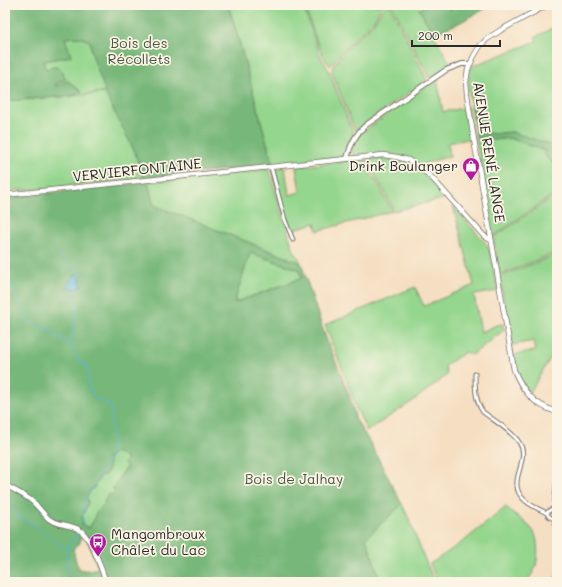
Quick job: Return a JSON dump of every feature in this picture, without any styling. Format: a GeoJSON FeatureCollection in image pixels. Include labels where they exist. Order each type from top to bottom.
{"type":"FeatureCollection","features":[{"type":"Feature","properties":{"kind":"main road","name":"AVENUE RENÉ LANGE"},"geometry":{"type":"LineString","coordinates":[[547,5],[490,37],[479,48],[470,64],[466,82],[466,94],[514,370],[528,395],[541,406],[557,412]]}},
{"type":"Feature","properties":{"kind":"main road","name":"VERVIERFONTAINE"},"geometry":{"type":"LineString","coordinates":[[5,195],[347,159],[391,156],[404,159],[418,166],[429,175],[483,235],[491,240]]}},
{"type":"Feature","properties":{"kind":"main road"},"geometry":{"type":"LineString","coordinates":[[5,485],[31,500],[49,519],[59,524],[76,528],[86,535],[106,582]]}},
{"type":"Feature","properties":{"kind":"street"},"geometry":{"type":"LineString","coordinates":[[347,159],[354,138],[366,125],[446,70],[462,64],[470,64]]}},
{"type":"Feature","properties":{"kind":"street"},"geometry":{"type":"LineString","coordinates":[[271,167],[285,220],[294,240]]}},
{"type":"Feature","properties":{"kind":"street"},"geometry":{"type":"LineString","coordinates":[[475,374],[475,388],[480,408],[483,412],[516,437],[523,449],[523,458],[517,484],[518,493],[523,499],[554,520]]}},
{"type":"Feature","properties":{"kind":"street"},"geometry":{"type":"LineString","coordinates":[[557,475],[554,509],[554,520],[557,530]]}},
{"type":"Feature","properties":{"kind":"street"},"geometry":{"type":"LineString","coordinates":[[547,514],[550,510],[554,509]]}},
{"type":"Feature","properties":{"kind":"street"},"geometry":{"type":"LineString","coordinates":[[552,582],[557,573]]}},
{"type":"Feature","properties":{"kind":"green space","name":"Bois des Récollets"},"geometry":{"type":"Polygon","coordinates":[[[5,5],[228,5],[273,165],[144,178],[134,150],[105,93],[5,101],[5,5]],[[79,37],[65,38],[71,56],[44,61],[45,69],[56,67],[62,72],[66,79],[55,84],[56,86],[68,81],[82,92],[75,93],[76,95],[105,91],[92,54],[90,41],[79,37]]]}},
{"type":"Feature","properties":{"kind":"green space"},"geometry":{"type":"Polygon","coordinates":[[[228,5],[303,5],[320,55],[329,71],[354,135],[350,146],[344,154],[337,158],[273,165],[228,5]]]}},
{"type":"Feature","properties":{"kind":"green space"},"geometry":{"type":"Polygon","coordinates":[[[304,5],[383,5],[372,23],[356,37],[330,66],[318,45],[304,5]]]}},
{"type":"Feature","properties":{"kind":"green space"},"geometry":{"type":"Polygon","coordinates":[[[386,5],[390,5],[427,80],[355,131],[332,72],[333,66],[355,40],[372,25],[386,5]]]}},
{"type":"Feature","properties":{"kind":"green space"},"geometry":{"type":"Polygon","coordinates":[[[392,5],[417,5],[451,65],[429,78],[392,5]]]}},
{"type":"Feature","properties":{"kind":"green space"},"geometry":{"type":"Polygon","coordinates":[[[424,5],[447,5],[450,10],[457,5],[492,5],[455,25],[434,34],[419,9],[424,5]]]}},
{"type":"Feature","properties":{"kind":"green space"},"geometry":{"type":"Polygon","coordinates":[[[557,26],[557,155],[554,152],[512,132],[494,134],[488,133],[479,126],[478,114],[471,106],[468,87],[469,75],[472,66],[537,41],[535,37],[557,26]]]}},
{"type":"Feature","properties":{"kind":"green space"},"geometry":{"type":"Polygon","coordinates":[[[79,37],[90,41],[92,54],[106,91],[96,93],[105,93],[134,150],[144,178],[5,191],[5,101],[75,96],[74,93],[81,92],[68,81],[56,86],[55,84],[66,79],[56,67],[45,69],[43,61],[71,56],[64,38],[79,37]]]}},
{"type":"Feature","properties":{"kind":"green space"},"geometry":{"type":"Polygon","coordinates":[[[437,78],[443,112],[467,107],[473,138],[448,143],[450,156],[420,165],[402,157],[355,156],[352,148],[354,142],[360,134],[437,78]]]}},
{"type":"Feature","properties":{"kind":"green space"},"geometry":{"type":"Polygon","coordinates":[[[471,106],[478,118],[479,126],[488,133],[494,134],[512,132],[555,146],[554,152],[557,155],[557,166],[548,159],[543,150],[509,138],[494,140],[487,136],[476,138],[471,106]]]}},
{"type":"Feature","properties":{"kind":"green space"},"geometry":{"type":"Polygon","coordinates":[[[487,136],[494,140],[509,138],[543,150],[548,159],[557,166],[557,192],[492,236],[476,138],[487,136]]]}},
{"type":"Feature","properties":{"kind":"green space"},"geometry":{"type":"Polygon","coordinates":[[[365,159],[370,173],[380,187],[392,211],[317,231],[315,223],[291,230],[289,228],[274,178],[273,168],[285,168],[289,195],[300,192],[296,167],[365,159]]]}},
{"type":"Feature","properties":{"kind":"green space"},"geometry":{"type":"Polygon","coordinates":[[[367,159],[394,159],[412,165],[426,176],[446,198],[394,211],[384,190],[372,172],[367,159]]]}},
{"type":"Feature","properties":{"kind":"green space"},"geometry":{"type":"Polygon","coordinates":[[[269,169],[292,246],[301,263],[153,205],[148,182],[269,169]]]}},
{"type":"Feature","properties":{"kind":"green space","name":"Bois de Jalhay"},"geometry":{"type":"Polygon","coordinates":[[[148,182],[154,205],[301,263],[324,333],[349,394],[356,420],[369,441],[402,504],[366,538],[381,582],[5,582],[5,198],[148,182]],[[250,253],[234,303],[302,278],[298,269],[250,253]],[[116,452],[112,454],[108,460],[110,463],[108,465],[109,469],[105,475],[100,476],[87,498],[88,503],[82,517],[82,525],[89,528],[95,519],[95,514],[105,504],[104,502],[108,494],[111,495],[115,491],[113,489],[127,468],[124,463],[127,459],[116,452]],[[80,533],[80,541],[78,546],[73,549],[79,568],[82,570],[91,570],[98,568],[86,538],[80,533]]]}},
{"type":"Feature","properties":{"kind":"green space"},"geometry":{"type":"Polygon","coordinates":[[[557,194],[557,252],[500,275],[493,238],[557,194]]]}},
{"type":"Feature","properties":{"kind":"green space"},"geometry":{"type":"Polygon","coordinates":[[[453,206],[487,245],[490,252],[498,291],[474,295],[481,332],[503,324],[504,330],[472,355],[465,352],[445,366],[447,375],[413,401],[367,431],[356,408],[325,325],[415,287],[424,306],[474,285],[453,206]]]}},
{"type":"Feature","properties":{"kind":"green space"},"geometry":{"type":"Polygon","coordinates":[[[250,253],[298,269],[302,278],[233,303],[250,253]]]}},
{"type":"Feature","properties":{"kind":"green space"},"geometry":{"type":"Polygon","coordinates":[[[557,254],[557,349],[529,394],[518,376],[513,355],[535,351],[534,341],[512,345],[500,278],[557,254]]]}},
{"type":"Feature","properties":{"kind":"green space"},"geometry":{"type":"Polygon","coordinates":[[[116,452],[128,459],[127,468],[113,489],[115,491],[101,508],[89,528],[82,525],[82,517],[88,503],[87,498],[91,489],[93,489],[108,465],[110,457],[116,452]]]}},
{"type":"Feature","properties":{"kind":"green space"},"geometry":{"type":"Polygon","coordinates":[[[402,504],[435,582],[381,582],[380,580],[366,538],[402,504]]]}},
{"type":"Feature","properties":{"kind":"green space"},"geometry":{"type":"Polygon","coordinates":[[[506,507],[529,526],[536,536],[538,549],[536,566],[526,582],[438,582],[430,564],[464,541],[506,507]]]}},
{"type":"Feature","properties":{"kind":"water"},"geometry":{"type":"Polygon","coordinates":[[[77,274],[80,276],[81,287],[75,289],[67,288],[70,280],[77,274]]]}},
{"type":"Feature","properties":{"kind":"waterway"},"geometry":{"type":"LineString","coordinates":[[60,256],[76,269],[77,274]]}},
{"type":"Feature","properties":{"kind":"waterway"},"geometry":{"type":"LineString","coordinates":[[5,277],[10,282],[26,318],[69,342]]}},
{"type":"Feature","properties":{"kind":"waterway"},"geometry":{"type":"LineString","coordinates":[[75,289],[74,303],[78,307],[75,313],[75,322],[73,326],[74,337],[69,342],[77,358],[86,366],[90,389],[96,399],[105,402],[112,409],[112,436],[114,440],[110,452],[111,456],[87,498],[83,508],[83,525]]}},
{"type":"Feature","properties":{"kind":"waterway"},"geometry":{"type":"LineString","coordinates":[[5,503],[13,507],[18,516],[31,522],[61,546],[69,548]]}},
{"type":"Feature","properties":{"kind":"waterway"},"geometry":{"type":"LineString","coordinates":[[78,534],[78,538],[69,545],[67,569],[73,577],[80,582]]}},
{"type":"Feature","properties":{"kind":"place","name":"Drink Boulanger"},"geometry":{"type":"Point","coordinates":[471,181]}},
{"type":"Feature","properties":{"kind":"place","name":"Mangombroux Châlet du Lac"},"geometry":{"type":"Point","coordinates":[98,557]}}]}
